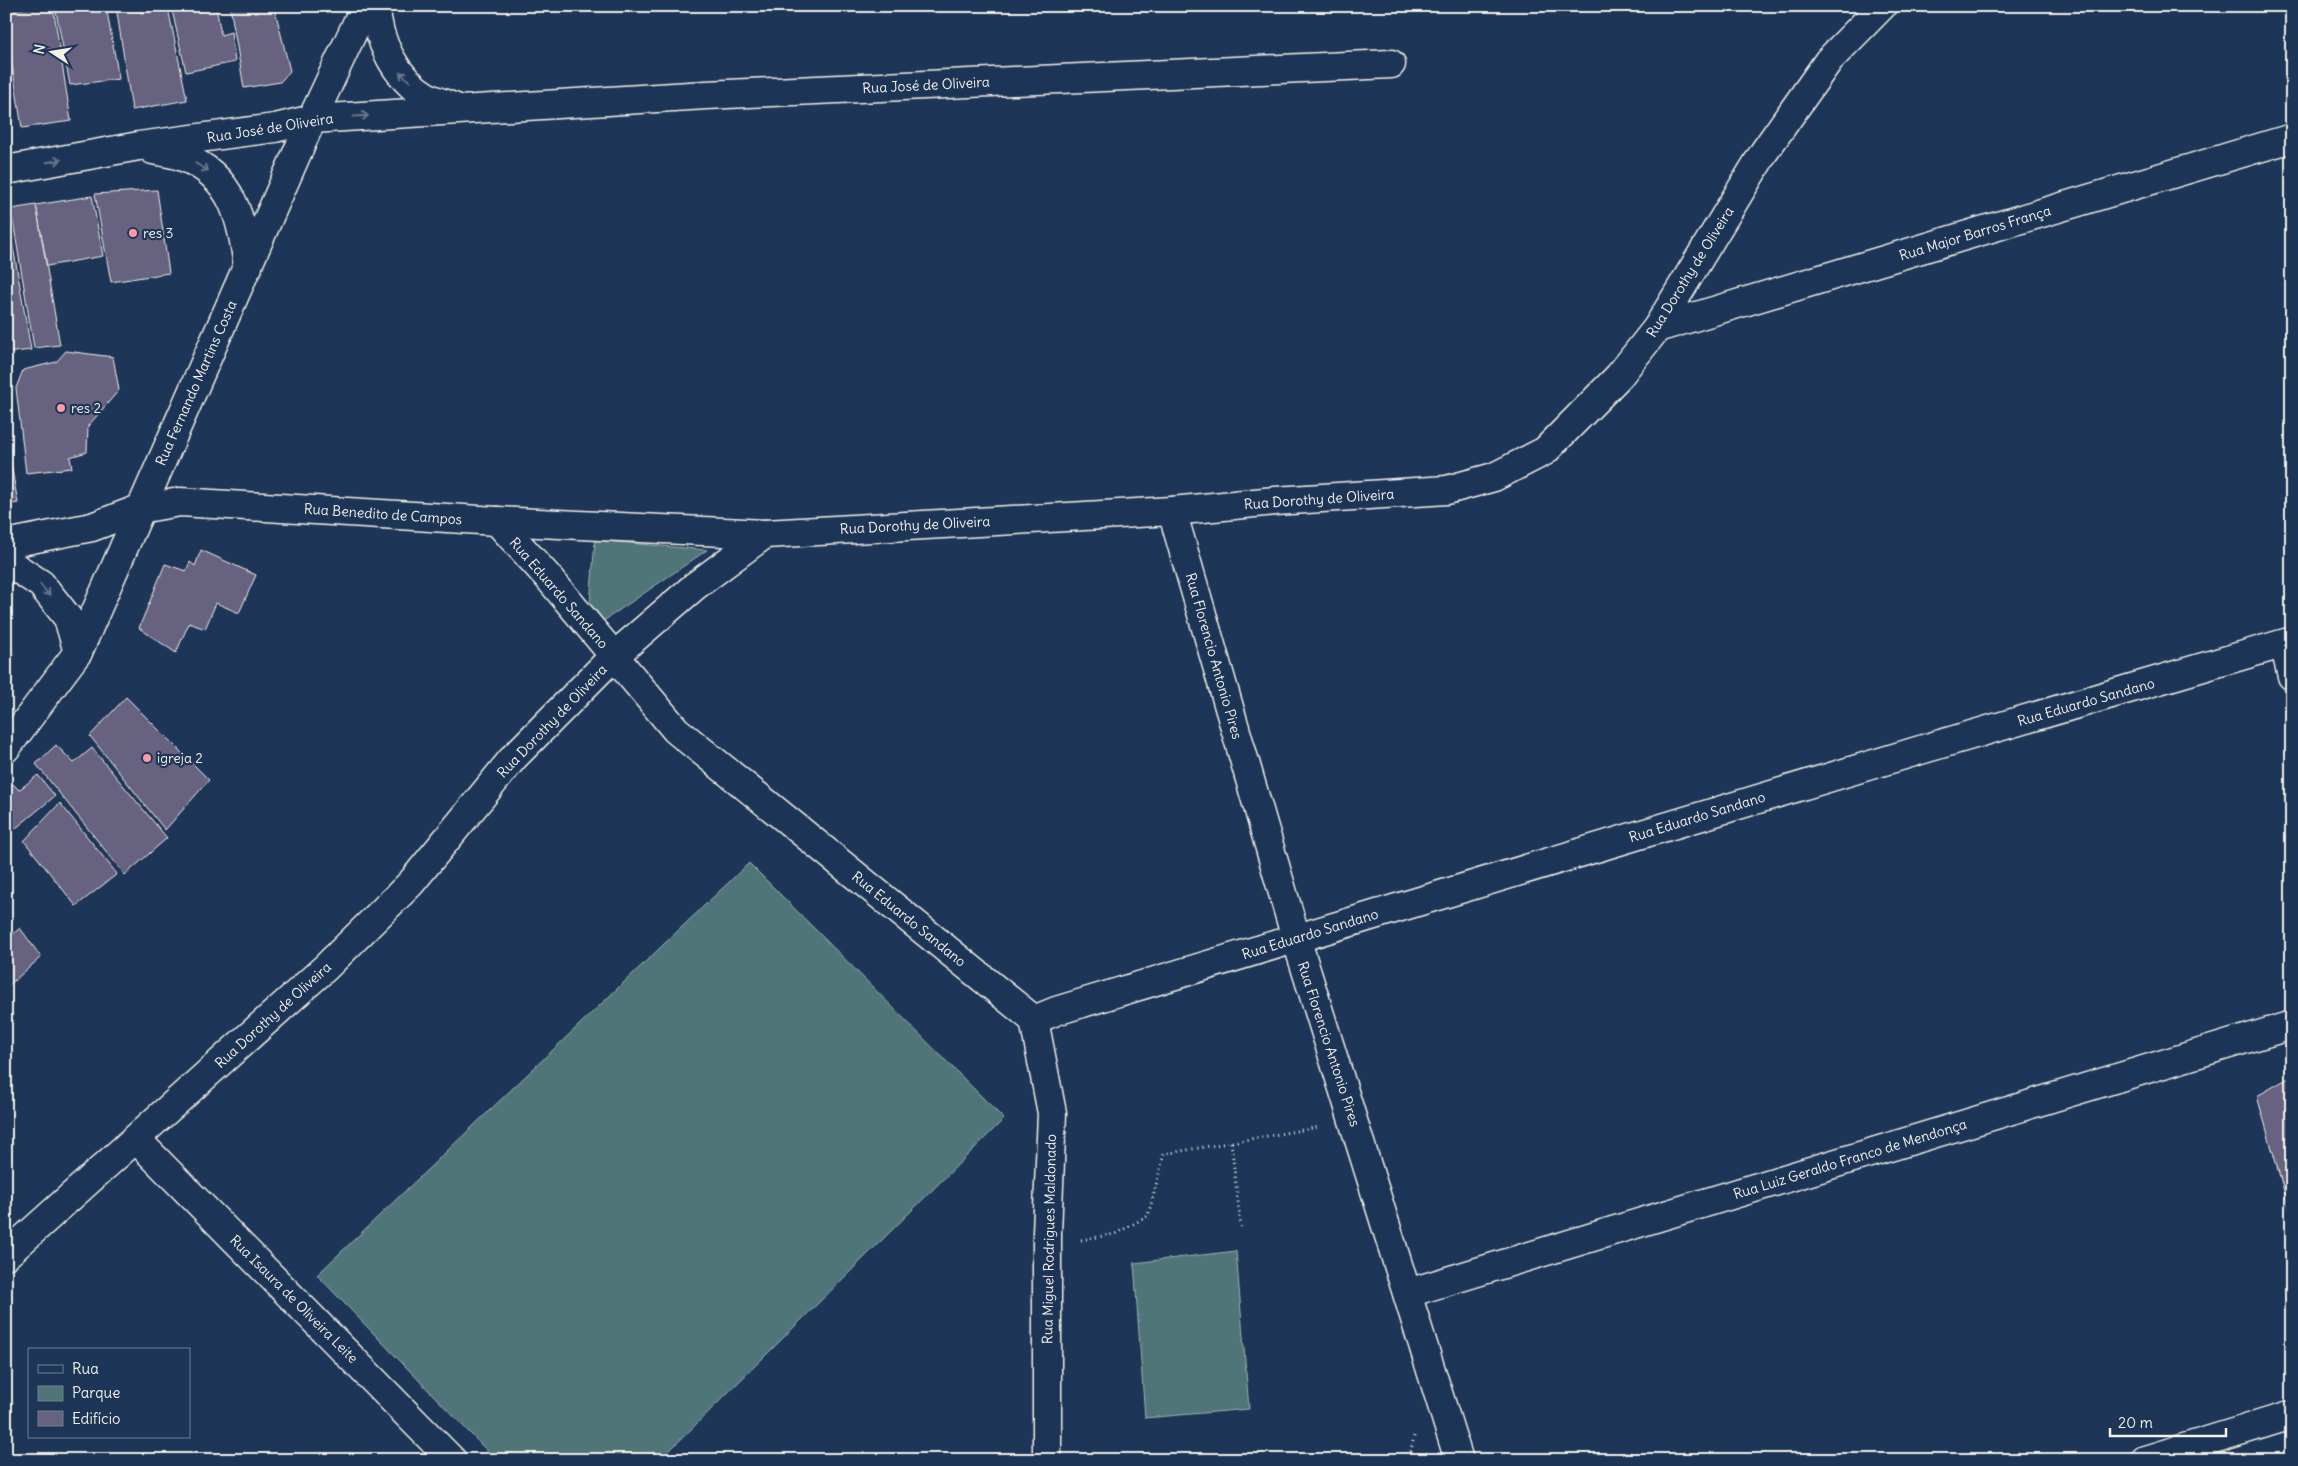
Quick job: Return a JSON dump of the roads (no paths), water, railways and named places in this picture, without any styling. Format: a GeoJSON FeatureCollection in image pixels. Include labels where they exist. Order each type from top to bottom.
{"type":"FeatureCollection","features":[{"type":"Feature","properties":{"kind":"street","name":"Rua Fernando Martins Costa"},"geometry":{"type":"LineString","coordinates":[[6,748],[78,652],[139,509],[248,267],[312,119],[365,6]]}},
{"type":"Feature","properties":{"kind":"street","name":"Rua José de Oliveira"},"geometry":{"type":"LineString","coordinates":[[376,6],[383,42],[400,73],[426,96],[462,110]]}},
{"type":"Feature","properties":{"kind":"street","name":"Rua Dorothy de Oliveira"},"geometry":{"type":"LineString","coordinates":[[6,1255],[325,968],[404,889],[514,757],[614,656],[695,586],[765,534],[1172,512],[1275,501],[1447,490],[1494,477],[1544,451],[1619,376],[1657,328],[1764,152],[1829,60],[1882,6]]}},
{"type":"Feature","properties":{"kind":"street","name":"Rua José de Oliveira"},"geometry":{"type":"LineString","coordinates":[[6,170],[139,146],[275,128],[312,119],[706,95],[1390,64]]}},
{"type":"Feature","properties":{"kind":"street","name":"Rua Major Barros França"},"geometry":{"type":"LineString","coordinates":[[1657,328],[2292,138]]}},
{"type":"Feature","properties":{"kind":"street","name":"Rua José de Oliveira"},"geometry":{"type":"LineString","coordinates":[[139,146],[183,156],[213,173],[236,206],[245,242],[248,267]]}},
{"type":"Feature","properties":{"kind":"street","name":"Rua Benedito de Campos"},"geometry":{"type":"LineString","coordinates":[[6,544],[92,527],[139,509],[180,502],[497,521],[765,534]]}},
{"type":"Feature","properties":{"kind":"street","name":"Rua Florencio Antonio Pires"},"geometry":{"type":"LineString","coordinates":[[1172,512],[1296,938],[1459,1460]]}},
{"type":"Feature","properties":{"kind":"street","name":"Rua Eduardo Sandano"},"geometry":{"type":"LineString","coordinates":[[497,521],[676,730],[1034,1020],[1056,1011],[1927,748],[2288,643]]}},
{"type":"Feature","properties":{"kind":"street"},"geometry":{"type":"LineString","coordinates":[[6,561],[41,584],[68,618],[78,652]]}},
{"type":"Feature","properties":{"kind":"street"},"geometry":{"type":"LineString","coordinates":[[2288,643],[2292,676]]}},
{"type":"Feature","properties":{"kind":"street","name":"Rua Miguel Rodrigues Maldonado"},"geometry":{"type":"LineString","coordinates":[[1034,1020],[1052,1113],[1046,1233],[1047,1460]]}},
{"type":"Feature","properties":{"kind":"street","name":"Rua Luiz Geraldo Franco de Mendonça"},"geometry":{"type":"LineString","coordinates":[[1408,1293],[2292,1024]]}},
{"type":"Feature","properties":{"kind":"street","name":"Rua Isaura de Oliveira Leite"},"geometry":{"type":"LineString","coordinates":[[136,1139],[452,1460]]}},
{"type":"Feature","properties":{"kind":"street"},"geometry":{"type":"LineString","coordinates":[[2145,1460],[2292,1415]]}},
{"type":"Feature","properties":{"kind":"place","name":"res 3"},"geometry":{"type":"Point","coordinates":[133,233]}},
{"type":"Feature","properties":{"kind":"place","name":"res 2"},"geometry":{"type":"Point","coordinates":[61,408]}},
{"type":"Feature","properties":{"kind":"place","name":"igreja 2"},"geometry":{"type":"Point","coordinates":[147,758]}}]}
